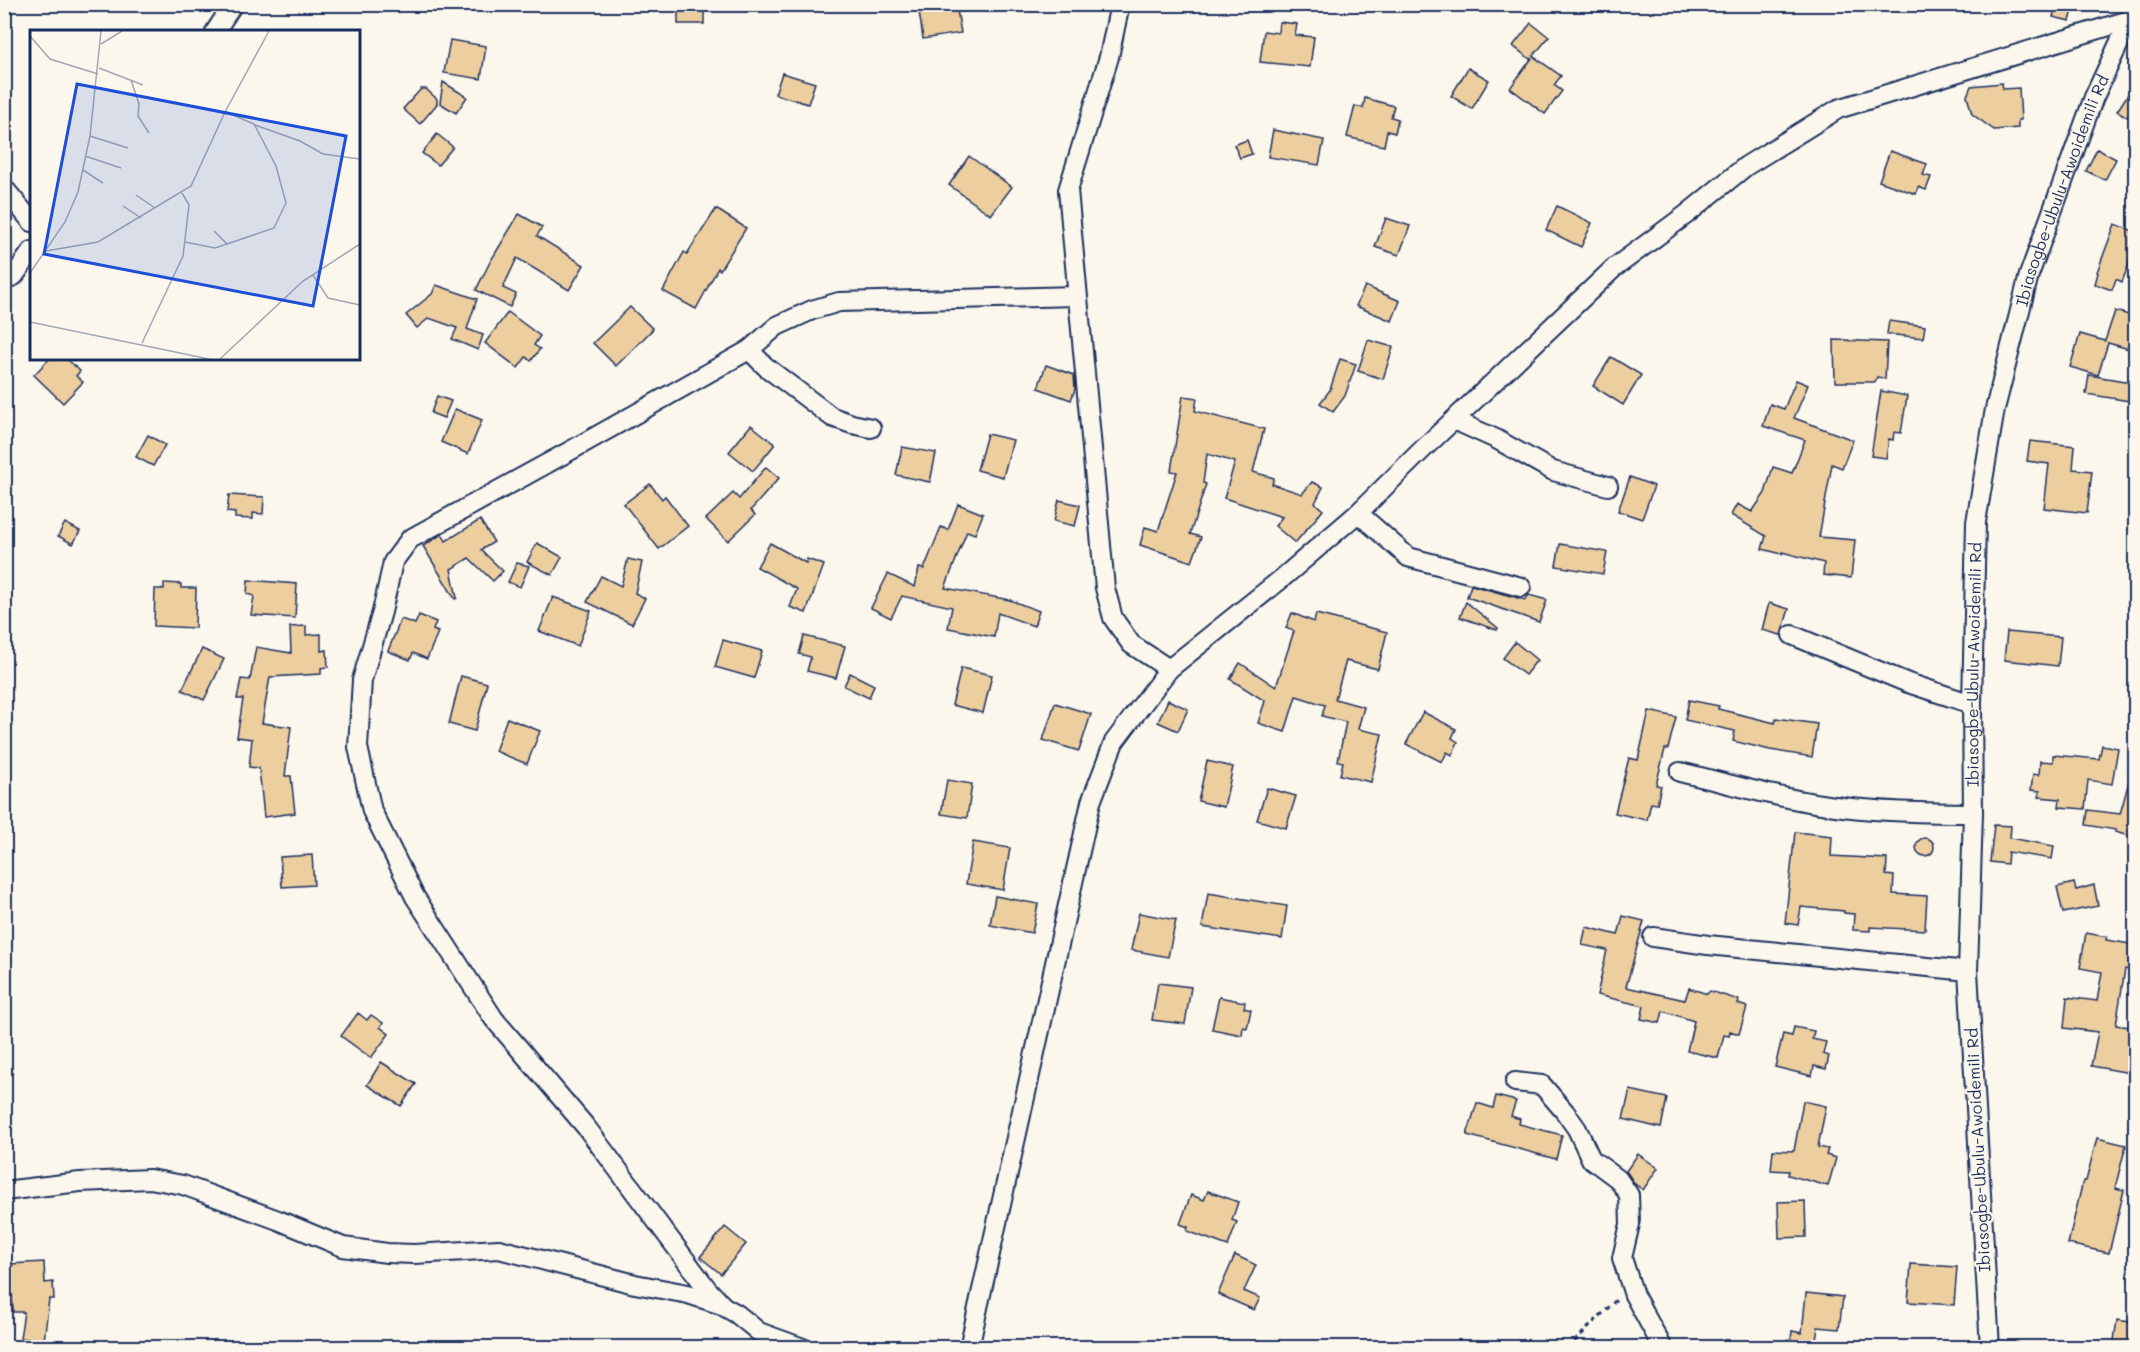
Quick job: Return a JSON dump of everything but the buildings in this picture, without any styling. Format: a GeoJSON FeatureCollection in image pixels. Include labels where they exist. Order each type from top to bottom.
{"type":"FeatureCollection","features":[{"type":"Feature","properties":{"kind":"street"},"geometry":{"type":"LineString","coordinates":[[216,30],[233,4]]}},
{"type":"Feature","properties":{"kind":"street"},"geometry":{"type":"LineString","coordinates":[[1120,4],[1108,57],[1068,190],[1105,588],[1113,618],[1131,644],[1169,669]]}},
{"type":"Feature","properties":{"kind":"street"},"geometry":{"type":"LineString","coordinates":[[969,1347],[1091,802],[1114,742],[1169,669],[1280,580],[1358,513],[1614,268],[1687,214],[1746,166],[1839,109],[2132,14]]}},
{"type":"Feature","properties":{"kind":"street","name":"Ibiasogbe-Ubulu-Awoidemili Rd"},"geometry":{"type":"LineString","coordinates":[[1990,1347],[1968,971],[1973,813],[1972,704],[1976,522],[1995,409],[2029,275],[2094,98],[2132,14]]}},
{"type":"Feature","properties":{"kind":"street"},"geometry":{"type":"LineString","coordinates":[[4,188],[30,220]]}},
{"type":"Feature","properties":{"kind":"street"},"geometry":{"type":"LineString","coordinates":[[4,282],[14,276],[30,254]]}},
{"type":"Feature","properties":{"kind":"street"},"geometry":{"type":"LineString","coordinates":[[723,1306],[708,1290],[586,1127],[494,1019],[415,897],[372,811],[358,747],[362,680],[382,612],[393,562],[410,539],[749,350],[777,326],[812,310],[839,302],[1077,296]]}},
{"type":"Feature","properties":{"kind":"street"},"geometry":{"type":"LineString","coordinates":[[749,350],[766,367],[832,417],[871,428]]}},
{"type":"Feature","properties":{"kind":"street"},"geometry":{"type":"LineString","coordinates":[[1454,420],[1496,439],[1553,471],[1608,486]]}},
{"type":"Feature","properties":{"kind":"street"},"geometry":{"type":"LineString","coordinates":[[1358,513],[1408,558],[1521,587]]}},
{"type":"Feature","properties":{"kind":"street"},"geometry":{"type":"LineString","coordinates":[[1792,635],[1908,682],[1972,704]]}},
{"type":"Feature","properties":{"kind":"street"},"geometry":{"type":"LineString","coordinates":[[1680,772],[1795,800],[1842,807],[1906,813],[1973,813]]}},
{"type":"Feature","properties":{"kind":"street"},"geometry":{"type":"LineString","coordinates":[[1653,937],[1708,945],[1968,971]]}},
{"type":"Feature","properties":{"kind":"street"},"geometry":{"type":"LineString","coordinates":[[1515,1082],[1542,1085],[1571,1120],[1591,1160],[1618,1179],[1629,1195],[1630,1224],[1622,1258],[1634,1295],[1663,1347]]}},
{"type":"Feature","properties":{"kind":"street"},"geometry":{"type":"LineString","coordinates":[[4,1191],[80,1182],[150,1179],[183,1185],[344,1247],[414,1254],[499,1249],[635,1284],[688,1294],[723,1306],[738,1314],[759,1332],[803,1347]]}},
{"type":"Feature","properties":{"kind":"path"},"geometry":{"type":"LineString","coordinates":[[1568,1347],[1631,1285]]}}]}
